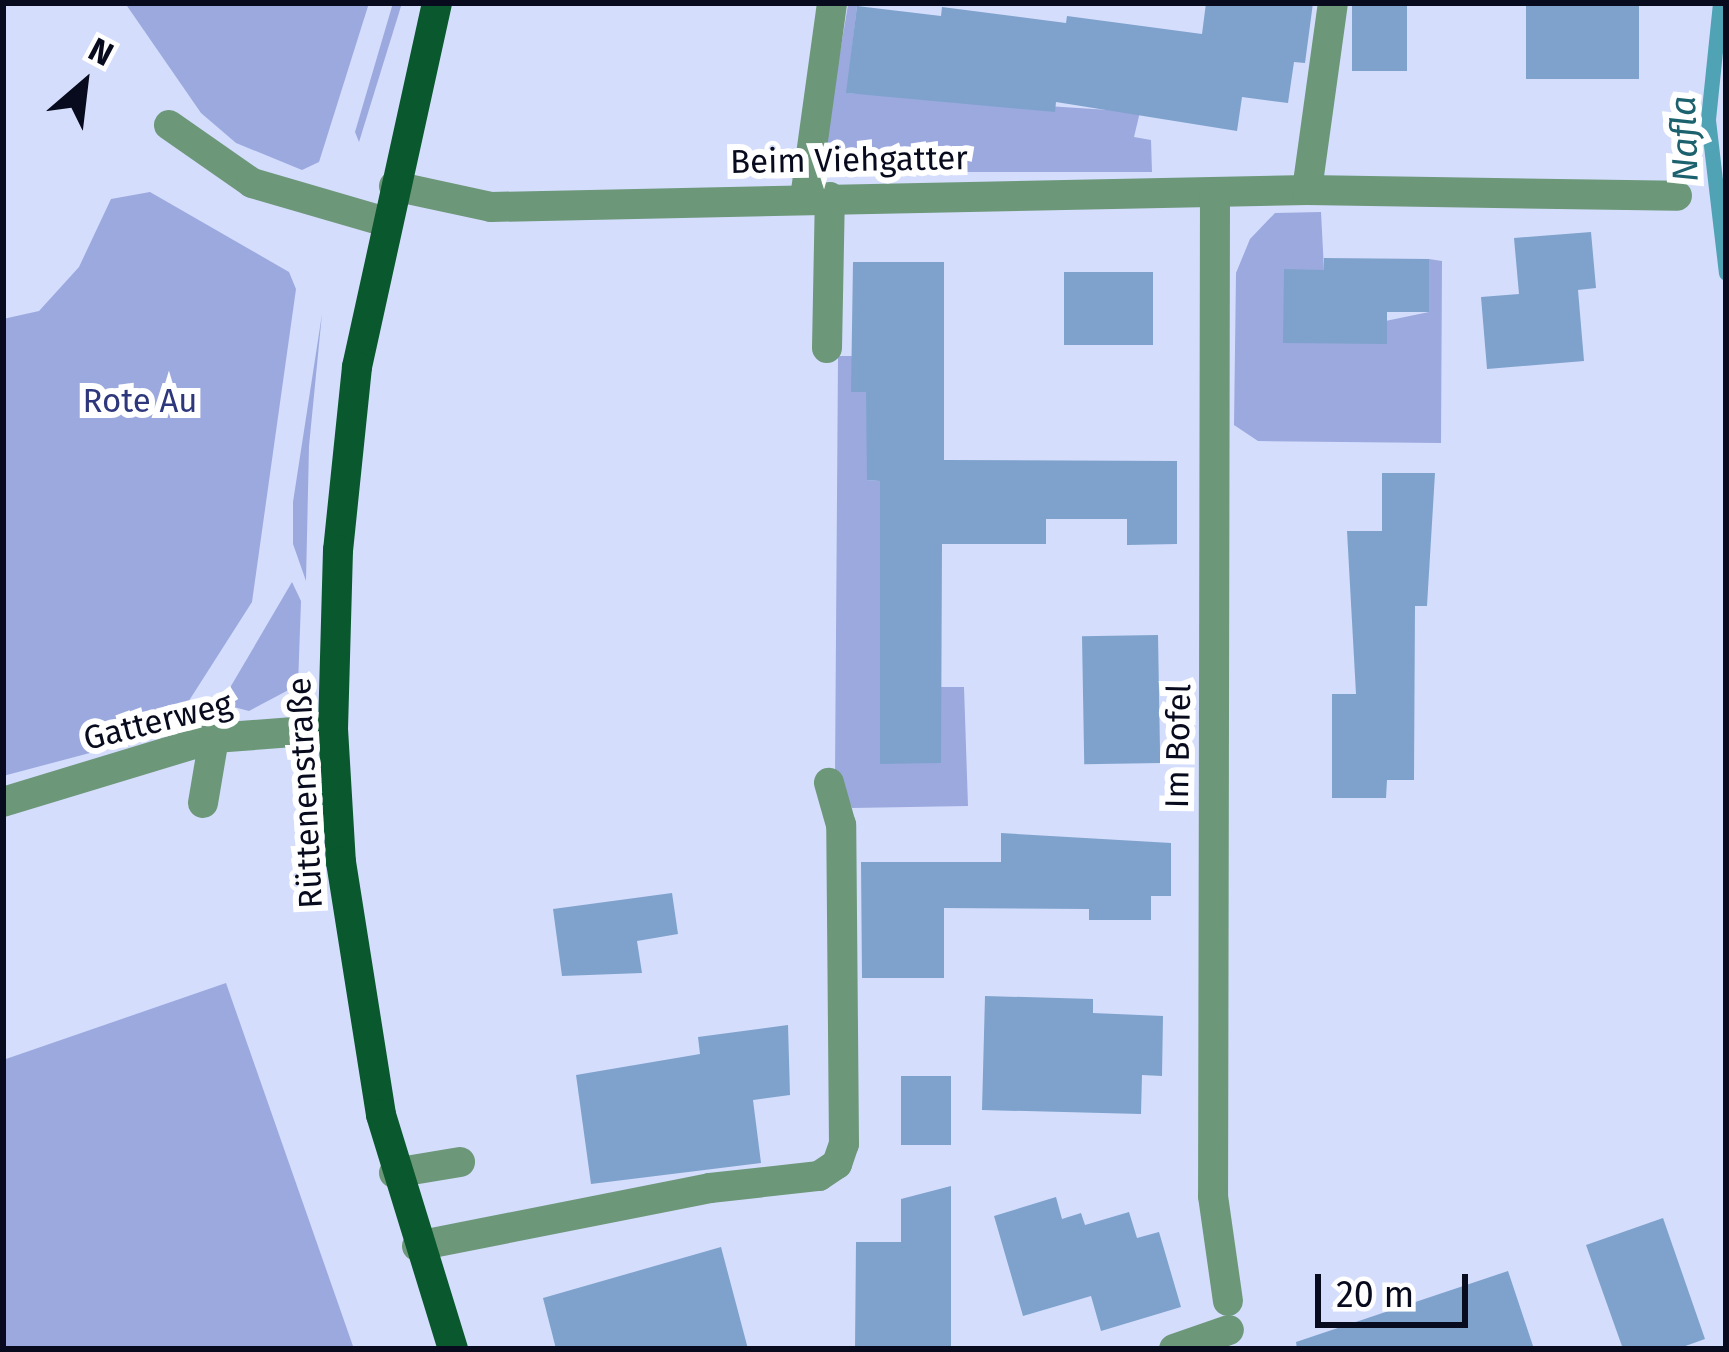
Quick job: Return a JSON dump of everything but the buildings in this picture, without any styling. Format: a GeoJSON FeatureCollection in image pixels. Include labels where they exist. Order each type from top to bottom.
{"type":"FeatureCollection","features":[{"type":"Feature","properties":{"kind":"main road","name":"Rüttenenstraße"},"geometry":{"type":"LineString","coordinates":[[437,3],[386,222],[345,472],[333,729],[344,884],[394,1173],[453,1349]]}},
{"type":"Feature","properties":{"kind":"street"},"geometry":{"type":"LineString","coordinates":[[827,348],[818,197],[832,3]]}},
{"type":"Feature","properties":{"kind":"street"},"geometry":{"type":"LineString","coordinates":[[1307,190],[1333,3]]}},
{"type":"Feature","properties":{"kind":"street"},"geometry":{"type":"LineString","coordinates":[[169,125],[252,183],[386,222]]}},
{"type":"Feature","properties":{"kind":"street","name":"Beim Viehgatter"},"geometry":{"type":"LineString","coordinates":[[394,186],[491,207],[1307,190],[1677,196]]}},
{"type":"Feature","properties":{"kind":"street","name":"Im Bofel"},"geometry":{"type":"LineString","coordinates":[[1215,192],[1213,1196],[1231,1325]]}},
{"type":"Feature","properties":{"kind":"street","name":"Gatterweg"},"geometry":{"type":"LineString","coordinates":[[3,802],[214,738],[333,729]]}},
{"type":"Feature","properties":{"kind":"street"},"geometry":{"type":"LineString","coordinates":[[203,803],[214,738]]}},
{"type":"Feature","properties":{"kind":"street"},"geometry":{"type":"LineString","coordinates":[[417,1246],[710,1188],[819,1176],[837,1164],[844,1144],[841,825],[830,783]]}},
{"type":"Feature","properties":{"kind":"street"},"geometry":{"type":"LineString","coordinates":[[394,1173],[460,1162]]}},
{"type":"Feature","properties":{"kind":"street"},"geometry":{"type":"LineString","coordinates":[[1174,1349],[1231,1325]]}},
{"type":"Feature","properties":{"kind":"green space"},"geometry":{"type":"Polygon","coordinates":[[[125,3],[369,3],[319,162],[302,170],[236,143],[201,113],[125,3]]]}},
{"type":"Feature","properties":{"kind":"green space"},"geometry":{"type":"Polygon","coordinates":[[[393,3],[402,3],[359,142],[355,132],[393,3]]]}},
{"type":"Feature","properties":{"kind":"green space"},"geometry":{"type":"Polygon","coordinates":[[[848,5],[857,6],[847,93],[1140,112],[1134,137],[1151,140],[1152,172],[841,172],[824,146],[848,5]]]}},
{"type":"Feature","properties":{"kind":"green space","name":"Rote Au"},"geometry":{"type":"Polygon","coordinates":[[[150,192],[289,272],[296,289],[252,602],[169,732],[3,776],[3,319],[39,311],[79,267],[111,199],[150,192]]]}},
{"type":"Feature","properties":{"kind":"green space"},"geometry":{"type":"Polygon","coordinates":[[[1321,212],[1324,270],[1287,270],[1284,342],[1429,312],[1429,259],[1442,261],[1441,443],[1258,441],[1234,425],[1236,273],[1250,239],[1275,213],[1321,212]]]}},
{"type":"Feature","properties":{"kind":"green space"},"geometry":{"type":"Polygon","coordinates":[[[322,314],[309,446],[306,581],[293,544],[293,502],[322,314]]]}},
{"type":"Feature","properties":{"kind":"green space"},"geometry":{"type":"Polygon","coordinates":[[[838,356],[852,356],[852,392],[944,392],[941,443],[867,443],[867,480],[880,481],[880,763],[941,763],[941,687],[964,687],[968,806],[852,808],[835,776],[838,356]]]}},
{"type":"Feature","properties":{"kind":"green space"},"geometry":{"type":"Polygon","coordinates":[[[292,582],[301,601],[298,685],[249,711],[230,706],[231,686],[292,582]]]}},
{"type":"Feature","properties":{"kind":"green space"},"geometry":{"type":"Polygon","coordinates":[[[226,983],[354,1349],[3,1349],[3,1060],[226,983]]]}},
{"type":"Feature","properties":{"kind":"waterway","name":"Nafla"},"geometry":{"type":"LineString","coordinates":[[1720,3],[1708,120],[1726,273]]}}]}
